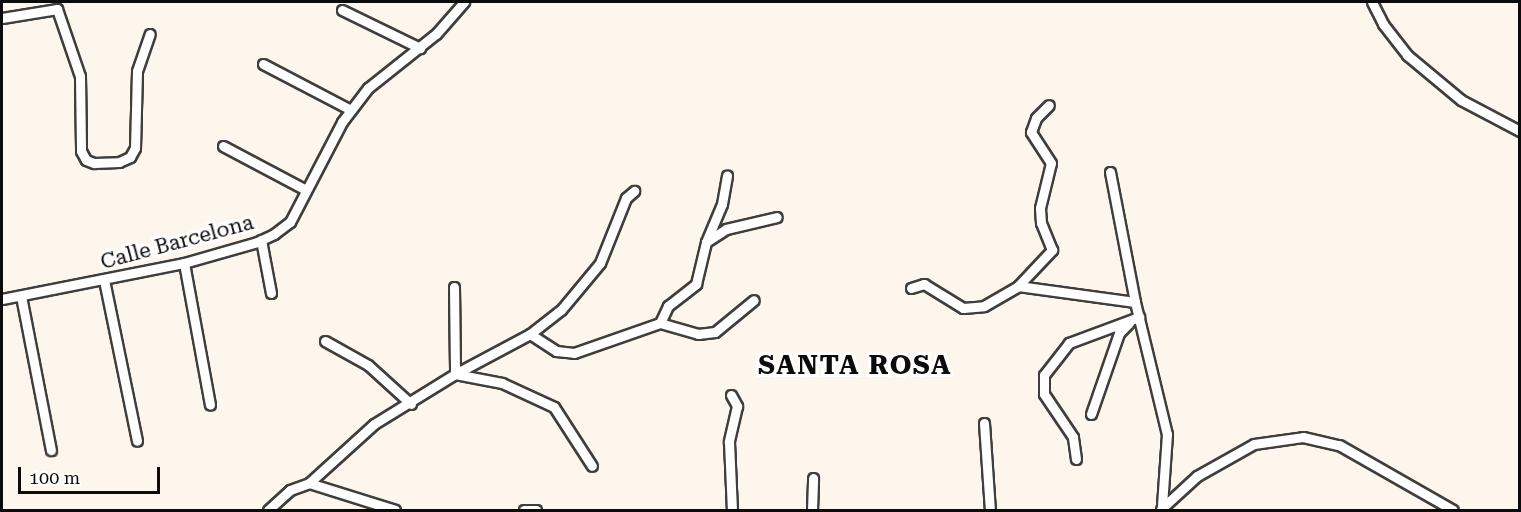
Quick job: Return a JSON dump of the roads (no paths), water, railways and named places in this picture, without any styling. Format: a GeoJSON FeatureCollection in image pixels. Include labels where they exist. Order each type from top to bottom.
{"type":"FeatureCollection","features":[{"type":"Feature","properties":{"kind":"street","name":"Calle Barcelona"},"geometry":{"type":"LineString","coordinates":[[2,299],[184,263],[261,240],[290,222],[351,110],[368,88],[420,48],[461,2]]}},
{"type":"Feature","properties":{"kind":"street"},"geometry":{"type":"LineString","coordinates":[[1372,2],[1383,24],[1407,55],[1461,100],[1520,131]]}},
{"type":"Feature","properties":{"kind":"street"},"geometry":{"type":"LineString","coordinates":[[2,18],[56,5],[80,76],[81,151],[86,160],[94,163],[119,162],[130,157],[135,148],[138,71],[150,34]]}},
{"type":"Feature","properties":{"kind":"street"},"geometry":{"type":"LineString","coordinates":[[342,9],[420,48]]}},
{"type":"Feature","properties":{"kind":"street"},"geometry":{"type":"LineString","coordinates":[[263,64],[351,110]]}},
{"type":"Feature","properties":{"kind":"street"},"geometry":{"type":"LineString","coordinates":[[911,288],[924,284],[963,308],[996,302],[1018,286],[1052,250],[1041,223],[1040,208],[1051,163],[1031,132],[1036,118],[1049,105]]}},
{"type":"Feature","properties":{"kind":"street"},"geometry":{"type":"LineString","coordinates":[[223,146],[306,190]]}},
{"type":"Feature","properties":{"kind":"street"},"geometry":{"type":"LineString","coordinates":[[1110,172],[1135,302],[1167,434],[1161,508]]}},
{"type":"Feature","properties":{"kind":"street"},"geometry":{"type":"LineString","coordinates":[[660,323],[668,306],[696,284],[706,242],[722,204],[727,175]]}},
{"type":"Feature","properties":{"kind":"street"},"geometry":{"type":"LineString","coordinates":[[268,510],[290,490],[309,483],[374,424],[411,404],[455,374],[531,334],[561,310],[600,263],[626,198],[634,190]]}},
{"type":"Feature","properties":{"kind":"street"},"geometry":{"type":"LineString","coordinates":[[706,242],[726,229],[777,217]]}},
{"type":"Feature","properties":{"kind":"street"},"geometry":{"type":"LineString","coordinates":[[261,240],[272,293]]}},
{"type":"Feature","properties":{"kind":"street"},"geometry":{"type":"LineString","coordinates":[[184,263],[210,405]]}},
{"type":"Feature","properties":{"kind":"street"},"geometry":{"type":"LineString","coordinates":[[104,280],[137,441]]}},
{"type":"Feature","properties":{"kind":"street"},"geometry":{"type":"LineString","coordinates":[[1018,286],[1135,302]]}},
{"type":"Feature","properties":{"kind":"street"},"geometry":{"type":"LineString","coordinates":[[454,287],[455,374]]}},
{"type":"Feature","properties":{"kind":"street"},"geometry":{"type":"LineString","coordinates":[[21,296],[51,450]]}},
{"type":"Feature","properties":{"kind":"street"},"geometry":{"type":"LineString","coordinates":[[531,334],[556,351],[574,353],[660,323],[691,333],[715,332],[754,300]]}},
{"type":"Feature","properties":{"kind":"street"},"geometry":{"type":"LineString","coordinates":[[1091,414],[1119,333],[1139,316]]}},
{"type":"Feature","properties":{"kind":"street"},"geometry":{"type":"LineString","coordinates":[[1076,459],[1073,437],[1044,394],[1044,375],[1069,343],[1139,316]]}},
{"type":"Feature","properties":{"kind":"street"},"geometry":{"type":"LineString","coordinates":[[325,341],[368,365],[411,404]]}},
{"type":"Feature","properties":{"kind":"street"},"geometry":{"type":"LineString","coordinates":[[455,374],[502,384],[554,407],[592,466]]}},
{"type":"Feature","properties":{"kind":"street"},"geometry":{"type":"LineString","coordinates":[[731,395],[737,406],[729,442],[732,510]]}},
{"type":"Feature","properties":{"kind":"street"},"geometry":{"type":"LineString","coordinates":[[984,423],[990,510]]}},
{"type":"Feature","properties":{"kind":"street"},"geometry":{"type":"LineString","coordinates":[[1161,508],[1197,476],[1254,444],[1303,437],[1339,445],[1453,510]]}},
{"type":"Feature","properties":{"kind":"street"},"geometry":{"type":"LineString","coordinates":[[812,510],[813,478]]}},
{"type":"Feature","properties":{"kind":"street"},"geometry":{"type":"LineString","coordinates":[[309,483],[395,510]]}},
{"type":"Feature","properties":{"kind":"street"},"geometry":{"type":"LineString","coordinates":[[524,510],[536,510]]}},
{"type":"Feature","properties":{"kind":"district","name":"SANTA ROSA"},"geometry":{"type":"Point","coordinates":[855,366]}}]}
